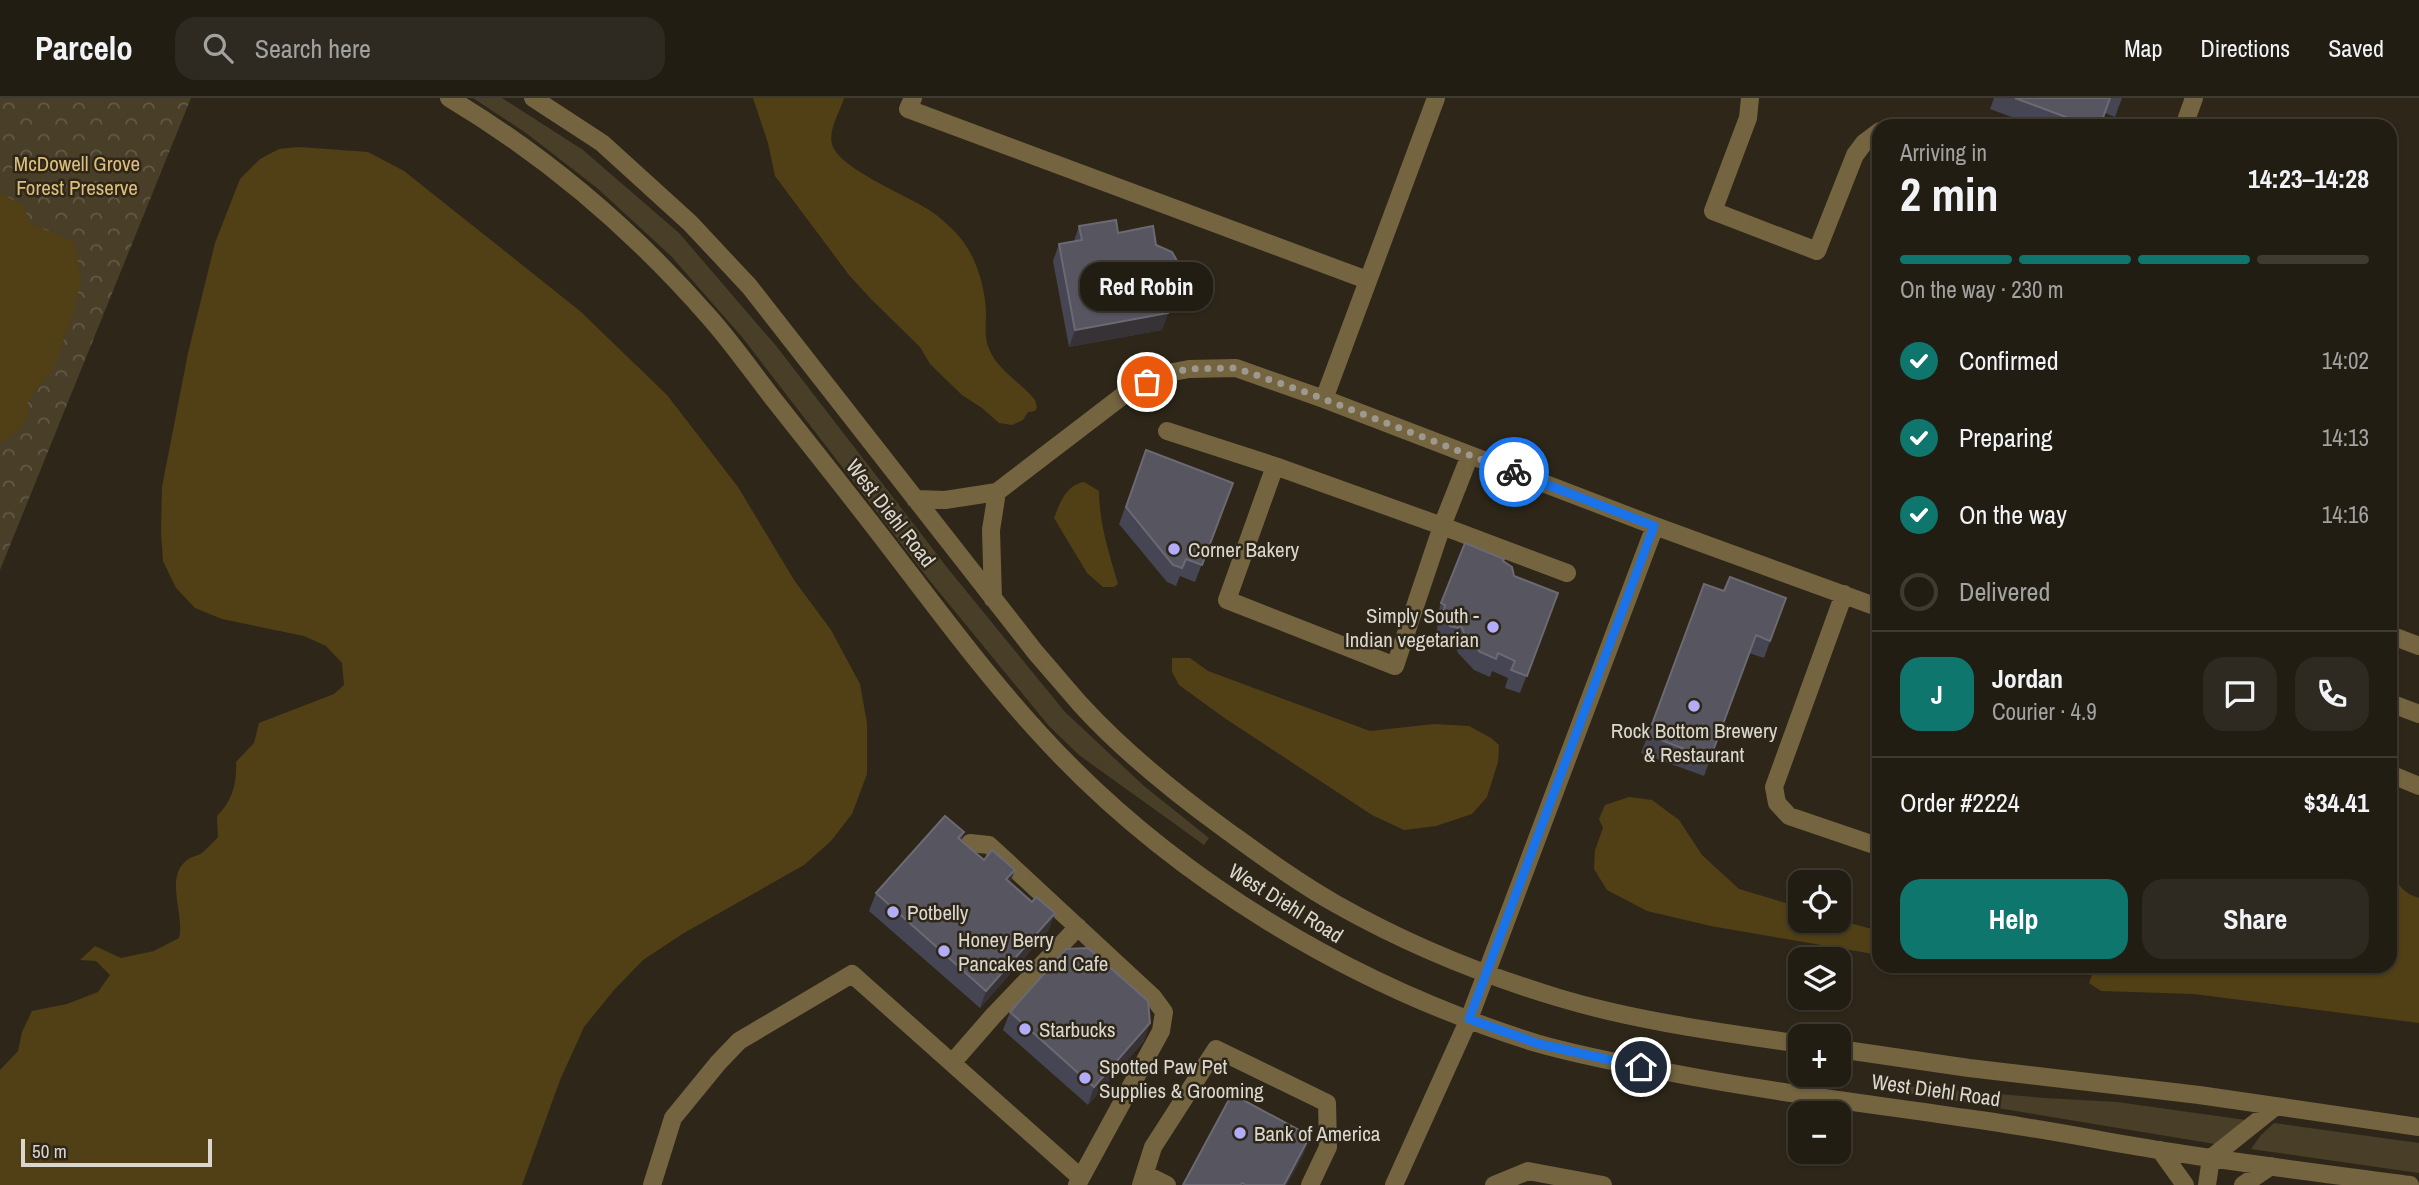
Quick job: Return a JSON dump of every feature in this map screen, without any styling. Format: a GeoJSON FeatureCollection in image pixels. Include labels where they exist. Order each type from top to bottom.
{"type":"FeatureCollection","features":[{"type":"Feature","properties":{"kind":"street","name":"West Diehl Road"},"geometry":{"type":"LineString","coordinates":[[449,98],[571,183],[655,259],[710,318],[979,663],[1070,766],[1135,825],[1209,881],[1341,964],[1387,986],[1539,1044],[1616,1062],[1742,1087],[2014,1125],[2271,1167],[2410,1185]]}},
{"type":"Feature","properties":{"kind":"street","name":"West Diehl Road"},"geometry":{"type":"LineString","coordinates":[[533,98],[602,143],[690,223],[749,286],[993,599],[1082,706],[1189,804],[1272,864],[1334,903],[1485,973],[1556,997],[1624,1013],[1699,1029],[1788,1042]]}},
{"type":"Feature","properties":{"kind":"street"},"geometry":{"type":"LineString","coordinates":[[913,98],[908,109],[1367,281]]}},
{"type":"Feature","properties":{"kind":"street"},"geometry":{"type":"LineString","coordinates":[[1324,399],[1436,98]]}},
{"type":"Feature","properties":{"kind":"street"},"geometry":{"type":"LineString","coordinates":[[1750,98],[1748,118],[1713,211],[1817,251],[1855,155],[1872,137]]}},
{"type":"Feature","properties":{"kind":"street"},"geometry":{"type":"LineString","coordinates":[[2186,119],[2194,98]]}},
{"type":"Feature","properties":{"kind":"street"},"geometry":{"type":"LineString","coordinates":[[915,499],[967,498],[997,492],[1125,394],[1168,373],[1189,369],[1236,368],[1324,399],[1654,526],[1872,605]]}},
{"type":"Feature","properties":{"kind":"street"},"geometry":{"type":"LineString","coordinates":[[1167,431],[1275,466],[1567,573]]}},
{"type":"Feature","properties":{"kind":"street"},"geometry":{"type":"LineString","coordinates":[[1275,466],[1227,600],[1395,666],[1442,526],[1470,455]]}},
{"type":"Feature","properties":{"kind":"street"},"geometry":{"type":"LineString","coordinates":[[993,599],[991,530],[997,492]]}},
{"type":"Feature","properties":{"kind":"street"},"geometry":{"type":"LineString","coordinates":[[1394,1185],[1469,1019],[1654,526]]}},
{"type":"Feature","properties":{"kind":"street"},"geometry":{"type":"LineString","coordinates":[[1844,594],[1774,787],[1777,803],[1789,816],[1872,844]]}},
{"type":"Feature","properties":{"kind":"street"},"geometry":{"type":"LineString","coordinates":[[2397,638],[2419,646]]}},
{"type":"Feature","properties":{"kind":"street"},"geometry":{"type":"LineString","coordinates":[[2397,705],[2419,713]]}},
{"type":"Feature","properties":{"kind":"street"},"geometry":{"type":"LineString","coordinates":[[2397,777],[2419,786]]}},
{"type":"Feature","properties":{"kind":"street"},"geometry":{"type":"LineString","coordinates":[[652,1185],[673,1118],[718,1063],[739,1041],[852,974],[1079,1182],[1161,1031],[1164,1012],[1153,997],[989,845],[970,843]]}},
{"type":"Feature","properties":{"kind":"street"},"geometry":{"type":"LineString","coordinates":[[952,1063],[1078,927]]}},
{"type":"Feature","properties":{"kind":"street"},"geometry":{"type":"LineString","coordinates":[[1167,1185],[1143,1180],[1153,1147],[1216,1049],[1326,1103],[1328,1147],[1310,1185]]}},
{"type":"Feature","properties":{"kind":"street","name":"West Diehl Road"},"geometry":{"type":"LineString","coordinates":[[1851,1051],[2419,1128]]}},
{"type":"Feature","properties":{"kind":"street"},"geometry":{"type":"LineString","coordinates":[[2207,1185],[2211,1158],[2275,1107]]}},
{"type":"Feature","properties":{"kind":"street"},"geometry":{"type":"LineString","coordinates":[[2160,1150],[2185,1185]]}},
{"type":"Feature","properties":{"kind":"street"},"geometry":{"type":"LineString","coordinates":[[2243,1185],[2271,1167]]}},
{"type":"Feature","properties":{"kind":"street"},"geometry":{"type":"LineString","coordinates":[[1494,1185],[1528,1171],[1603,1185]]}},
{"type":"Feature","properties":{"kind":"green space","name":"McDowell Grove Forest Preserve"},"geometry":{"type":"Polygon","coordinates":[[[0,98],[191,98],[0,570],[0,98]]]}},
{"type":"Feature","properties":{"kind":"green space"},"geometry":{"type":"Polygon","coordinates":[[[473,98],[502,98],[583,150],[679,233],[777,347],[949,570],[1065,712],[1144,786],[1209,838],[1204,845],[1079,755],[1049,726],[930,581],[742,337],[671,256],[597,188],[526,133],[473,98]]]}},
{"type":"Feature","properties":{"kind":"green space"},"geometry":{"type":"Polygon","coordinates":[[[1903,1086],[2117,1102],[2246,1120],[2221,1145],[1900,1092],[1903,1086]]]}},
{"type":"Feature","properties":{"kind":"green space"},"geometry":{"type":"Polygon","coordinates":[[[2274,1123],[2419,1143],[2419,1173],[2251,1149],[2274,1123]]]}},
{"type":"Feature","properties":{"kind":"shaded area"},"geometry":{"type":"Polygon","coordinates":[[[753,98],[844,98],[831,139],[837,153],[860,172],[932,212],[963,241],[981,280],[989,349],[998,364],[1035,400],[1035,411],[1028,412],[1023,420],[1012,425],[999,423],[962,395],[930,364],[920,347],[849,275],[775,176],[768,143],[753,98]]]}},
{"type":"Feature","properties":{"kind":"shaded area"},"geometry":{"type":"Polygon","coordinates":[[[299,147],[368,152],[404,171],[580,311],[667,395],[738,487],[794,580],[831,630],[860,684],[867,723],[867,774],[852,814],[831,841],[804,865],[684,933],[643,960],[614,990],[584,1027],[560,1080],[522,1185],[0,1185],[0,1070],[18,1051],[22,1032],[32,1011],[67,1004],[98,992],[110,975],[96,961],[80,960],[95,946],[121,958],[154,951],[179,938],[176,886],[180,867],[187,860],[202,853],[218,837],[217,816],[233,791],[236,762],[254,743],[259,723],[334,694],[344,685],[342,663],[326,646],[304,636],[222,619],[195,608],[176,588],[163,561],[162,487],[188,353],[215,243],[240,179],[260,159],[279,149],[299,147]]]}},
{"type":"Feature","properties":{"kind":"shaded area"},"geometry":{"type":"Polygon","coordinates":[[[0,193],[24,206],[29,223],[74,242],[81,279],[73,313],[54,368],[28,400],[28,417],[18,431],[0,443],[0,193]]]}},
{"type":"Feature","properties":{"kind":"shaded area"},"geometry":{"type":"Polygon","coordinates":[[[1084,482],[1099,491],[1103,526],[1118,584],[1114,587],[1103,587],[1087,573],[1054,518],[1068,491],[1084,482]]]}},
{"type":"Feature","properties":{"kind":"shaded area"},"geometry":{"type":"Polygon","coordinates":[[[1172,658],[1190,658],[1208,671],[1370,731],[1434,724],[1469,726],[1499,745],[1498,762],[1487,797],[1472,814],[1436,826],[1404,830],[1372,815],[1179,685],[1172,672],[1172,658]]]}},
{"type":"Feature","properties":{"kind":"shaded area"},"geometry":{"type":"Polygon","coordinates":[[[1629,797],[1652,800],[1679,820],[1702,855],[1739,889],[1788,904],[1788,933],[1851,933],[1851,923],[1872,929],[1872,954],[1851,950],[1851,947],[1833,947],[1711,926],[1647,911],[1607,890],[1594,869],[1595,850],[1603,828],[1599,819],[1605,805],[1629,797]]]}},
{"type":"Feature","properties":{"kind":"shaded area"},"geometry":{"type":"Polygon","coordinates":[[[2397,879],[2401,887],[2419,898],[2419,1023],[2194,994],[2101,991],[2089,983],[2093,973],[2397,973],[2397,879]]]}},
{"type":"Feature","properties":{"kind":"building"},"geometry":{"type":"Polygon","coordinates":[[[2015,98],[2110,98],[2102,119],[2071,119],[2015,98]]]}},
{"type":"Feature","properties":{"kind":"building"},"geometry":{"type":"Polygon","coordinates":[[[1116,220],[1118,233],[1153,226],[1156,245],[1172,252],[1180,266],[1178,283],[1165,294],[1168,313],[1075,330],[1059,244],[1082,240],[1079,226],[1116,220]]]}},
{"type":"Feature","properties":{"kind":"building","name":"Corner Bakery"},"geometry":{"type":"Polygon","coordinates":[[[1146,450],[1233,483],[1202,565],[1186,559],[1182,568],[1173,565],[1126,507],[1146,450]]]}},
{"type":"Feature","properties":{"kind":"building"},"geometry":{"type":"Polygon","coordinates":[[[1465,543],[1504,559],[1503,561],[1512,567],[1514,576],[1558,593],[1527,676],[1511,670],[1515,661],[1498,653],[1496,659],[1480,652],[1461,626],[1450,626],[1443,618],[1445,605],[1441,603],[1465,543]]]}},
{"type":"Feature","properties":{"kind":"building","name":"Rock Bottom Brewery & Restaurant"},"geometry":{"type":"Polygon","coordinates":[[[1730,577],[1786,598],[1770,641],[1756,635],[1710,759],[1648,735],[1704,584],[1724,591],[1730,577]]]}},
{"type":"Feature","properties":{"kind":"building"},"geometry":{"type":"Polygon","coordinates":[[[945,816],[964,832],[958,838],[984,860],[992,850],[1015,870],[1006,879],[1032,902],[1036,897],[1055,913],[986,991],[876,893],[945,816]]]}},
{"type":"Feature","properties":{"kind":"building"},"geometry":{"type":"Polygon","coordinates":[[[1088,948],[1148,1001],[1150,1023],[1094,1087],[1010,1012],[1066,949],[1088,948]]]}},
{"type":"Feature","properties":{"kind":"building","name":"Bank of America"},"geometry":{"type":"Polygon","coordinates":[[[1232,1094],[1310,1136],[1284,1185],[1183,1185],[1232,1094]]]}},
{"type":"Feature","properties":{"kind":"way so far"},"geometry":{"type":"LineString","coordinates":[[1147,382],[1168,373],[1189,369],[1236,368],[1514,472]]}},
{"type":"Feature","properties":{"kind":"place","name":"Red Robin"},"geometry":{"type":"Point","coordinates":[1147,382]}},
{"type":"Feature","properties":{"kind":"place","name":"Corner Bakery"},"geometry":{"type":"Point","coordinates":[1174,549]}},
{"type":"Feature","properties":{"kind":"place","name":"Simply South - Indian vegetarian"},"geometry":{"type":"Point","coordinates":[1493,627]}},
{"type":"Feature","properties":{"kind":"place","name":"Rock Bottom Brewery & Restaurant"},"geometry":{"type":"Point","coordinates":[1694,706]}},
{"type":"Feature","properties":{"kind":"place","name":"Potbelly"},"geometry":{"type":"Point","coordinates":[893,912]}},
{"type":"Feature","properties":{"kind":"place","name":"Honey Berry Pancakes and Cafe"},"geometry":{"type":"Point","coordinates":[944,951]}},
{"type":"Feature","properties":{"kind":"place","name":"Starbucks"},"geometry":{"type":"Point","coordinates":[1025,1029]}},
{"type":"Feature","properties":{"kind":"place","name":"Spotted Paw Pet Supplies & Grooming"},"geometry":{"type":"Point","coordinates":[1085,1078]}},
{"type":"Feature","properties":{"kind":"place","name":"Bank of America"},"geometry":{"type":"Point","coordinates":[1240,1133]}},
{"type":"Feature","properties":{"kind":"route"},"geometry":{"type":"LineString","coordinates":[[1514,472],[1654,526],[1469,1019],[1539,1044],[1641,1067]]}}]}
